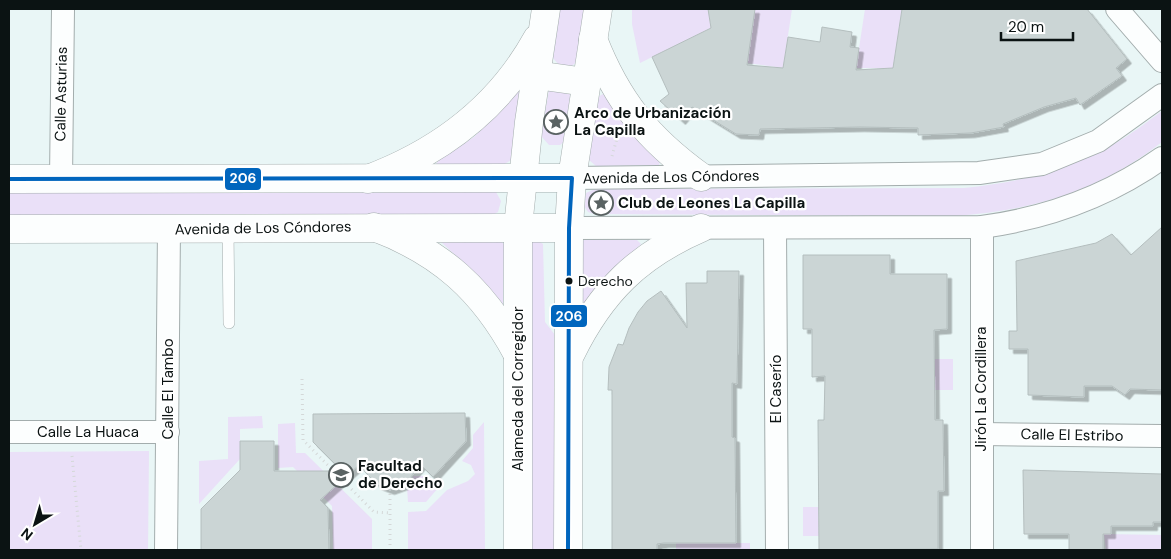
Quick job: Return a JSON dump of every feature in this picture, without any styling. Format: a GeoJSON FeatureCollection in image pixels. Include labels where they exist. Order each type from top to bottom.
{"type":"FeatureCollection","features":[{"type":"Feature","properties":{"kind":"main road"},"geometry":{"type":"LineString","coordinates":[[568,550],[569,228],[572,178],[598,9]]}},
{"type":"Feature","properties":{"kind":"main road"},"geometry":{"type":"LineString","coordinates":[[368,179],[420,157],[468,125],[509,82],[528,57],[545,19]]}},
{"type":"Feature","properties":{"kind":"main road","name":"Alameda del Corregidor"},"geometry":{"type":"LineString","coordinates":[[518,550],[518,227],[522,178],[545,19]]}},
{"type":"Feature","properties":{"kind":"main road"},"geometry":{"type":"LineString","coordinates":[[593,39],[616,91],[632,115],[653,138],[701,177]]}},
{"type":"Feature","properties":{"kind":"main road"},"geometry":{"type":"LineString","coordinates":[[536,75],[586,82]]}},
{"type":"Feature","properties":{"kind":"main road","name":"Avenida de Los Cóndores"},"geometry":{"type":"LineString","coordinates":[[9,179],[572,178]]}},
{"type":"Feature","properties":{"kind":"main road","name":"Avenida de Los Cóndores"},"geometry":{"type":"LineString","coordinates":[[9,229],[228,227],[569,228]]}},
{"type":"Feature","properties":{"kind":"main road"},"geometry":{"type":"LineString","coordinates":[[374,227],[417,245],[456,272],[490,309],[517,354]]}},
{"type":"Feature","properties":{"kind":"main road"},"geometry":{"type":"LineString","coordinates":[[569,357],[596,308],[619,281],[653,252],[701,228]]}},
{"type":"Feature","properties":{"kind":"street","name":"Calle Asturias"},"geometry":{"type":"LineString","coordinates":[[61,179],[63,9]]}},
{"type":"Feature","properties":{"kind":"street"},"geometry":{"type":"LineString","coordinates":[[1117,9],[1162,61]]}},
{"type":"Feature","properties":{"kind":"street","name":"Avenida de Los Cóndores"},"geometry":{"type":"LineString","coordinates":[[572,178],[980,173],[1042,164],[1098,141],[1162,95]]}},
{"type":"Feature","properties":{"kind":"street","name":"Avenida de Los Cóndores"},"geometry":{"type":"LineString","coordinates":[[569,228],[982,227],[1023,221],[1070,208],[1136,177],[1162,158]]}},
{"type":"Feature","properties":{"kind":"street","name":"Jirón La Cordillera"},"geometry":{"type":"LineString","coordinates":[[982,227],[982,550]]}},
{"type":"Feature","properties":{"kind":"street","name":"Calle El Tambo"},"geometry":{"type":"LineString","coordinates":[[166,550],[169,228]]}},
{"type":"Feature","properties":{"kind":"street","name":"El Caserío"},"geometry":{"type":"LineString","coordinates":[[775,228],[777,550]]}},
{"type":"Feature","properties":{"kind":"street","name":"Calle La Huaca"},"geometry":{"type":"LineString","coordinates":[[9,432],[168,432]]}},
{"type":"Feature","properties":{"kind":"street","name":"Calle El Estribo"},"geometry":{"type":"LineString","coordinates":[[982,434],[1162,436]]}},
{"type":"Feature","properties":{"kind":"lane"},"geometry":{"type":"LineString","coordinates":[[228,227],[229,323]]}},
{"type":"Feature","properties":{"kind":"path"},"geometry":{"type":"LineString","coordinates":[[611,162],[618,132]]}},
{"type":"Feature","properties":{"kind":"path"},"geometry":{"type":"LineString","coordinates":[[302,379],[303,440],[374,512],[390,513]]}},
{"type":"Feature","properties":{"kind":"path"},"geometry":{"type":"LineString","coordinates":[[72,456],[81,550]]}},
{"type":"Feature","properties":{"kind":"path"},"geometry":{"type":"LineString","coordinates":[[390,490],[390,550]]}},
{"type":"Feature","properties":{"kind":"shaded area"},"geometry":{"type":"Polygon","coordinates":[[[560,9],[587,9],[577,62],[570,67],[559,65],[553,58],[560,9]]]}},
{"type":"Feature","properties":{"kind":"shaded area"},"geometry":{"type":"Polygon","coordinates":[[[632,9],[708,9],[711,28],[640,63],[632,24],[632,9]]]}},
{"type":"Feature","properties":{"kind":"shaded area"},"geometry":{"type":"Polygon","coordinates":[[[755,9],[792,9],[783,68],[747,63],[755,9]]]}},
{"type":"Feature","properties":{"kind":"shaded area"},"geometry":{"type":"Polygon","coordinates":[[[865,9],[902,9],[893,68],[856,68],[865,9]]]}},
{"type":"Feature","properties":{"kind":"shaded area"},"geometry":{"type":"Polygon","coordinates":[[[523,85],[511,160],[503,165],[437,166],[436,164],[439,160],[474,137],[523,85]]]}},
{"type":"Feature","properties":{"kind":"shaded area"},"geometry":{"type":"Polygon","coordinates":[[[549,90],[565,90],[572,94],[564,142],[560,145],[549,145],[541,136],[549,90]]]}},
{"type":"Feature","properties":{"kind":"shaded area"},"geometry":{"type":"Polygon","coordinates":[[[603,94],[660,161],[659,165],[596,166],[588,159],[596,98],[603,94]]]}},
{"type":"Feature","properties":{"kind":"shaded area"},"geometry":{"type":"Polygon","coordinates":[[[1162,111],[1162,142],[1138,159],[1090,185],[1065,195],[1013,209],[956,216],[594,214],[588,212],[584,206],[586,193],[595,189],[964,188],[999,183],[1034,176],[1084,159],[1117,142],[1162,111]]]}},
{"type":"Feature","properties":{"kind":"shaded area"},"geometry":{"type":"Polygon","coordinates":[[[9,191],[496,192],[501,201],[498,212],[491,216],[9,217],[9,191]]]}},
{"type":"Feature","properties":{"kind":"shaded area"},"geometry":{"type":"Polygon","coordinates":[[[533,240],[543,244],[545,322],[555,335],[556,550],[529,550],[529,244],[533,240]]]}},
{"type":"Feature","properties":{"kind":"shaded area"},"geometry":{"type":"Polygon","coordinates":[[[637,240],[641,244],[585,303],[581,302],[581,241],[637,240]]]}},
{"type":"Feature","properties":{"kind":"shaded area"},"geometry":{"type":"Polygon","coordinates":[[[440,241],[501,241],[504,244],[503,304],[500,305],[468,267],[440,241]]]}},
{"type":"Feature","properties":{"kind":"shaded area"},"geometry":{"type":"Polygon","coordinates":[[[877,359],[953,359],[953,390],[877,390],[877,359]]]}},
{"type":"Feature","properties":{"kind":"shaded area"},"geometry":{"type":"Polygon","coordinates":[[[262,416],[263,428],[240,429],[240,459],[199,504],[199,461],[228,459],[228,417],[262,416]]]}},
{"type":"Feature","properties":{"kind":"shaded area"},"geometry":{"type":"Polygon","coordinates":[[[484,422],[485,550],[408,550],[408,512],[426,511],[447,490],[468,481],[475,474],[471,465],[462,461],[473,448],[473,435],[484,422]]]}},
{"type":"Feature","properties":{"kind":"shaded area"},"geometry":{"type":"Polygon","coordinates":[[[295,423],[296,453],[305,453],[372,519],[372,550],[333,550],[332,506],[293,467],[278,468],[278,424],[295,423]]]}},
{"type":"Feature","properties":{"kind":"shaded area"},"geometry":{"type":"Polygon","coordinates":[[[149,451],[148,550],[9,550],[9,452],[149,451]]]}},
{"type":"Feature","properties":{"kind":"shaded area"},"geometry":{"type":"Polygon","coordinates":[[[413,476],[429,476],[439,487],[426,502],[408,502],[407,487],[413,487],[413,476]]]}},
{"type":"Feature","properties":{"kind":"shaded area"},"geometry":{"type":"Polygon","coordinates":[[[803,507],[878,507],[877,536],[803,536],[803,507]]]}},
{"type":"Feature","properties":{"kind":"shaded area"},"geometry":{"type":"Polygon","coordinates":[[[1104,534],[1162,535],[1162,550],[1106,550],[1104,534]]]}},
{"type":"Feature","properties":{"kind":"shaded area"},"geometry":{"type":"Polygon","coordinates":[[[676,543],[750,543],[750,550],[676,550],[676,543]]]}},
{"type":"Feature","properties":{"kind":"building"},"geometry":{"type":"Polygon","coordinates":[[[708,9],[755,9],[747,65],[783,68],[788,37],[820,42],[822,27],[852,32],[850,47],[859,48],[856,70],[893,68],[902,9],[1087,9],[1127,59],[1116,68],[1122,76],[1080,105],[1076,98],[1044,107],[1003,124],[1004,127],[971,133],[918,135],[918,128],[860,127],[760,129],[759,135],[736,134],[692,107],[681,120],[660,101],[669,94],[652,57],[711,28],[708,9]]]}},
{"type":"Feature","properties":{"kind":"building"},"geometry":{"type":"Polygon","coordinates":[[[1162,227],[1162,390],[1130,389],[1125,395],[1112,386],[1084,386],[1084,397],[1028,395],[1028,349],[1009,349],[1009,331],[1017,331],[1016,261],[1096,243],[1112,234],[1131,255],[1162,227]]]}},
{"type":"Feature","properties":{"kind":"building"},"geometry":{"type":"Polygon","coordinates":[[[803,255],[890,255],[890,274],[947,274],[947,329],[934,330],[935,420],[943,420],[944,491],[938,491],[938,549],[819,550],[818,420],[824,420],[825,376],[812,377],[812,329],[803,329],[803,255]]]}},
{"type":"Feature","properties":{"kind":"building"},"geometry":{"type":"Polygon","coordinates":[[[707,271],[739,271],[737,384],[732,383],[732,437],[735,438],[736,543],[664,543],[657,544],[657,550],[612,550],[612,390],[608,390],[609,367],[618,344],[623,345],[629,328],[638,312],[647,301],[661,291],[687,328],[686,283],[707,283],[707,271]]]}},
{"type":"Feature","properties":{"kind":"building"},"geometry":{"type":"Polygon","coordinates":[[[465,413],[466,441],[433,477],[421,465],[404,485],[390,490],[377,485],[359,465],[320,500],[328,508],[329,550],[201,550],[201,509],[240,470],[240,441],[274,441],[274,471],[342,471],[313,442],[313,414],[465,413]]]}},
{"type":"Feature","properties":{"kind":"building"},"geometry":{"type":"Polygon","coordinates":[[[1023,470],[1162,474],[1162,522],[1153,522],[1153,526],[1111,526],[1111,534],[1103,534],[1103,550],[1069,550],[1069,534],[1024,534],[1023,470]]]}},
{"type":"Feature","properties":{"kind":"transit line","name":"206"},"geometry":{"type":"LineString","coordinates":[[9,179],[572,178],[569,228],[568,550]]}},
{"type":"Feature","properties":{"kind":"place","name":"Arco de Urbanización La Capilla"},"geometry":{"type":"Point","coordinates":[556,122]}},
{"type":"Feature","properties":{"kind":"place","name":"Club de Leones La Capilla"},"geometry":{"type":"Point","coordinates":[601,203]}},
{"type":"Feature","properties":{"kind":"place","name":"Derecho"},"geometry":{"type":"Point","coordinates":[569,281]}},
{"type":"Feature","properties":{"kind":"place","name":"Facultad de Derecho"},"geometry":{"type":"Point","coordinates":[341,475]}}]}
